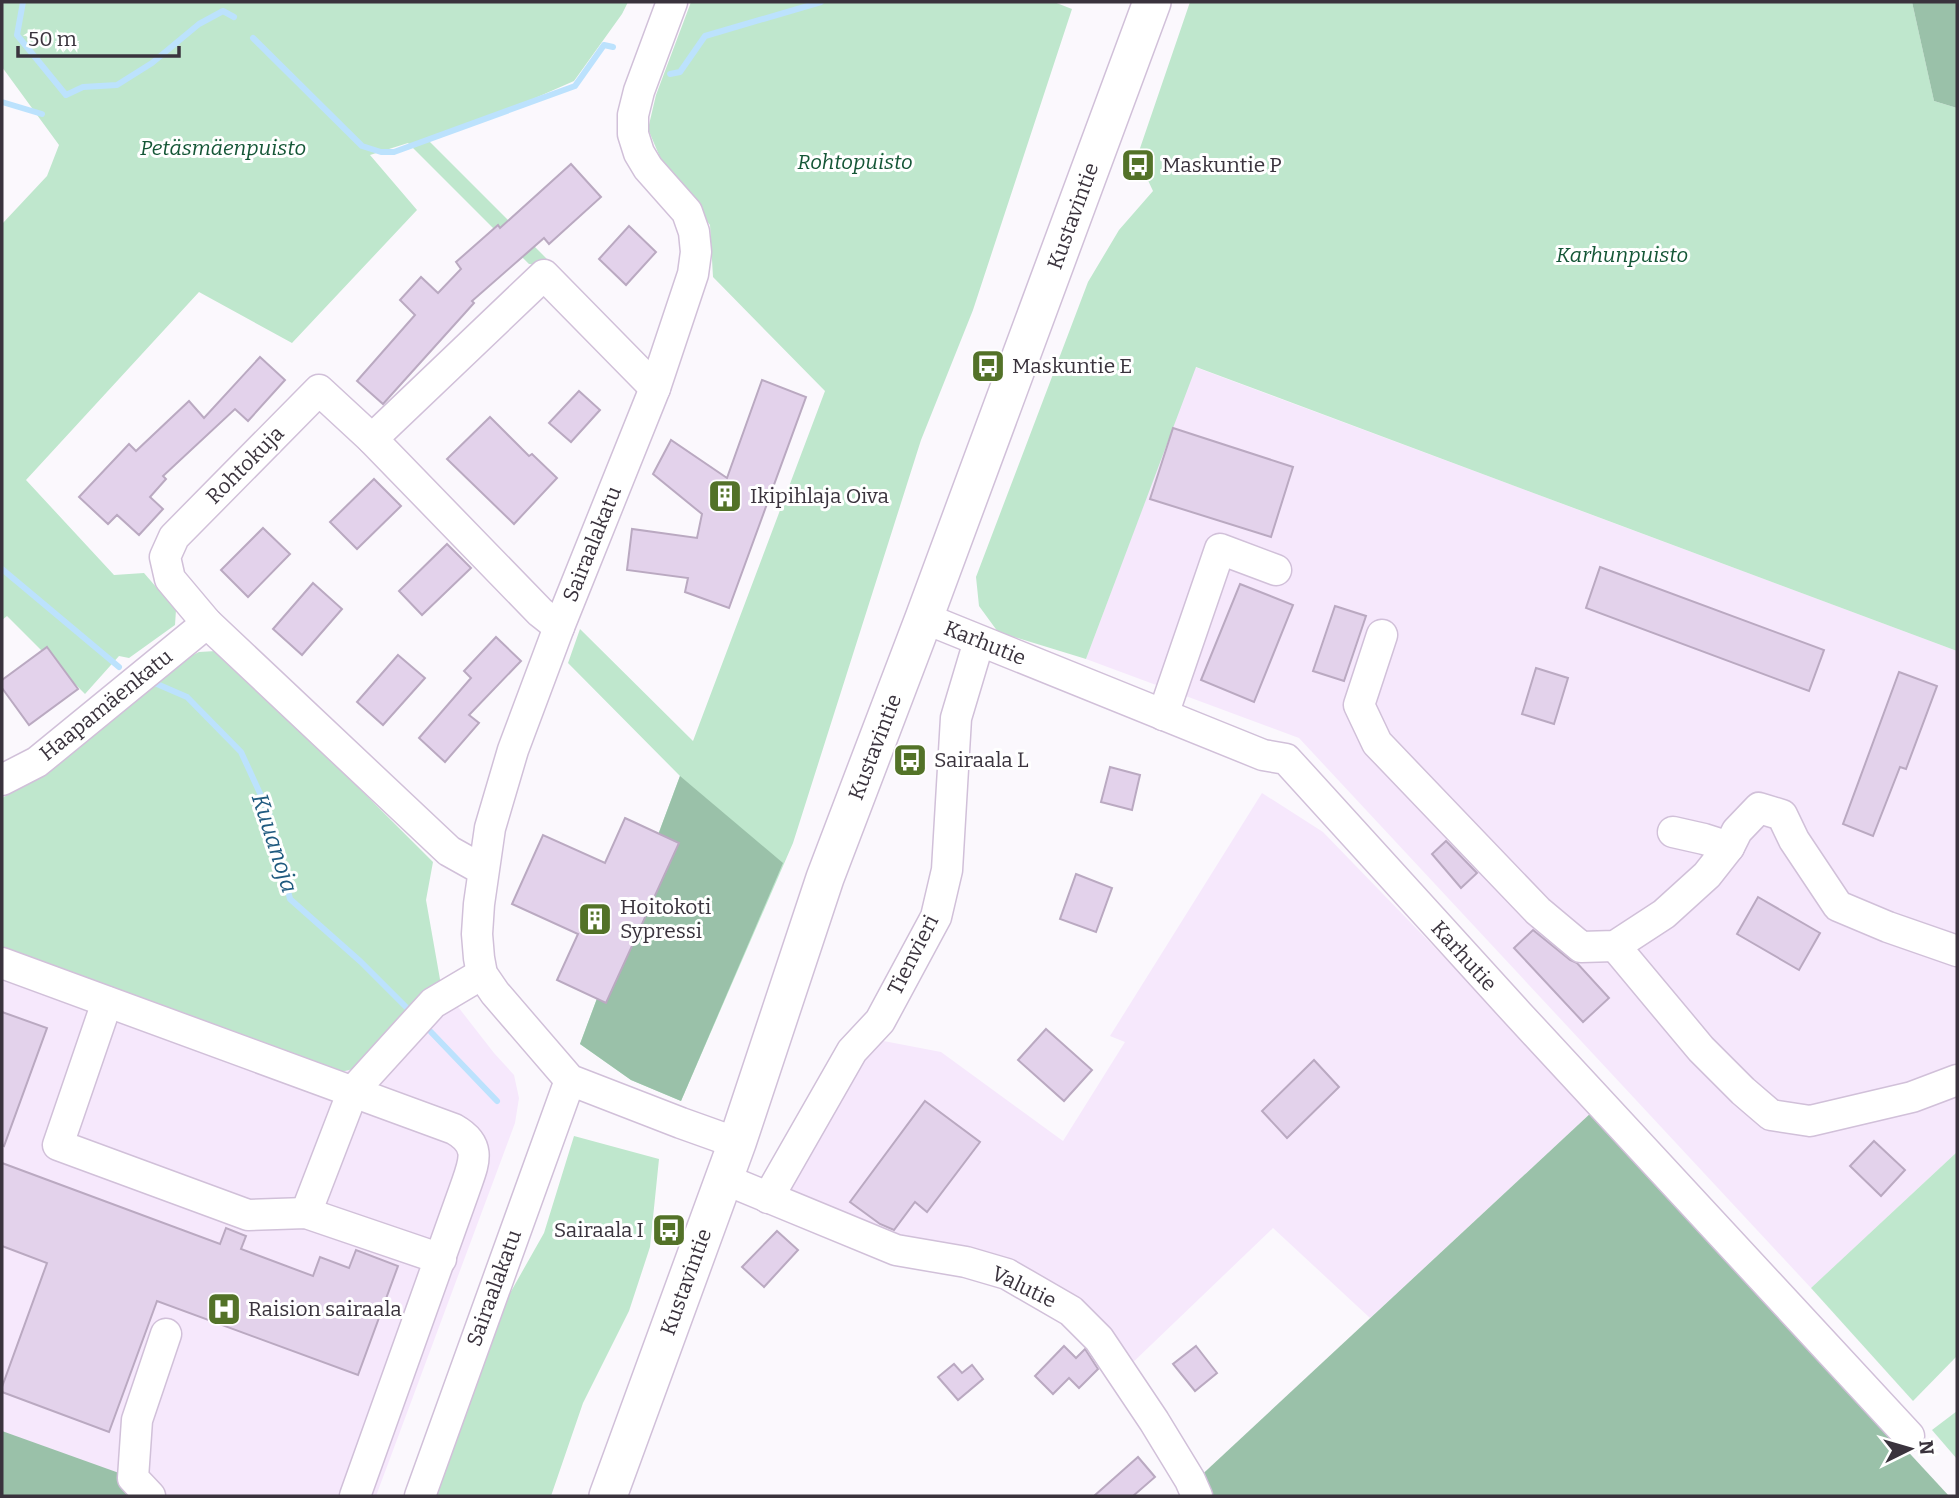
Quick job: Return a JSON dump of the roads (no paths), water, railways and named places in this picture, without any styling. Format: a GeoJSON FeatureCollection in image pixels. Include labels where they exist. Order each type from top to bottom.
{"type":"FeatureCollection","features":[{"type":"Feature","properties":{"kind":"main road","name":"Kustavintie"},"geometry":{"type":"LineString","coordinates":[[608,1496],[737,1143],[825,878],[1152,2]]}},
{"type":"Feature","properties":{"kind":"street","name":"Sairaalakatu"},"geometry":{"type":"LineString","coordinates":[[672,2],[639,90],[633,115],[633,134],[639,153],[648,168],[687,212],[694,232],[696,252],[693,274],[655,388],[513,750],[490,828],[477,934],[482,974],[495,993],[570,1080],[737,1143]]}},
{"type":"Feature","properties":{"kind":"street"},"geometry":{"type":"LineString","coordinates":[[559,627],[540,612],[372,439],[544,275],[655,388]]}},
{"type":"Feature","properties":{"kind":"street","name":"Rohtokuja"},"geometry":{"type":"LineString","coordinates":[[372,439],[319,390],[174,537],[165,557],[170,579],[206,623],[449,851],[483,870]]}},
{"type":"Feature","properties":{"kind":"street"},"geometry":{"type":"LineString","coordinates":[[1163,715],[1220,549],[1276,569]]}},
{"type":"Feature","properties":{"kind":"street","name":"Karhutie"},"geometry":{"type":"LineString","coordinates":[[924,618],[1263,755],[1286,759],[1909,1436]]}},
{"type":"Feature","properties":{"kind":"street","name":"Haapamäenkatu"},"geometry":{"type":"LineString","coordinates":[[2,779],[37,762],[206,623]]}},
{"type":"Feature","properties":{"kind":"street"},"geometry":{"type":"LineString","coordinates":[[1382,635],[1359,705],[1377,743],[1538,911],[1581,947],[1615,946],[1664,914],[1707,875],[1729,847],[1737,831],[1759,808],[1782,815],[1794,840],[1838,906],[1957,951]]}},
{"type":"Feature","properties":{"kind":"street","name":"Tienvieri"},"geometry":{"type":"LineString","coordinates":[[768,1198],[852,1051],[880,1021],[936,916],[947,870],[956,718],[979,641]]}},
{"type":"Feature","properties":{"kind":"street"},"geometry":{"type":"LineString","coordinates":[[1673,832],[1729,847]]}},
{"type":"Feature","properties":{"kind":"street"},"geometry":{"type":"LineString","coordinates":[[1615,946],[1701,1049],[1742,1091],[1771,1115],[1810,1121],[1912,1097],[1957,1080]]}},
{"type":"Feature","properties":{"kind":"street"},"geometry":{"type":"LineString","coordinates":[[2,963],[354,1091],[454,1129],[470,1140],[473,1163],[355,1496]]}},
{"type":"Feature","properties":{"kind":"street"},"geometry":{"type":"LineString","coordinates":[[306,1213],[354,1091],[433,1003],[482,974]]}},
{"type":"Feature","properties":{"kind":"street"},"geometry":{"type":"LineString","coordinates":[[107,1002],[58,1145],[248,1215],[306,1213],[441,1259]]}},
{"type":"Feature","properties":{"kind":"street","name":"Sairaalakatu"},"geometry":{"type":"LineString","coordinates":[[420,1496],[570,1080]]}},
{"type":"Feature","properties":{"kind":"street","name":"Valutie"},"geometry":{"type":"LineString","coordinates":[[724,1179],[896,1250],[966,1262],[1007,1274],[1071,1311],[1099,1339],[1154,1421],[1197,1496]]}},
{"type":"Feature","properties":{"kind":"street"},"geometry":{"type":"LineString","coordinates":[[150,1496],[133,1478],[137,1420],[166,1334]]}},
{"type":"Feature","properties":{"kind":"waterway"},"geometry":{"type":"LineString","coordinates":[[23,2],[17,35],[66,95],[83,87],[117,85],[152,63],[199,24],[223,11],[234,17]]}},
{"type":"Feature","properties":{"kind":"waterway"},"geometry":{"type":"LineString","coordinates":[[670,74],[680,72],[705,36],[821,2]]}},
{"type":"Feature","properties":{"kind":"waterway"},"geometry":{"type":"LineString","coordinates":[[253,38],[362,146],[381,152],[394,152],[575,86],[604,45],[613,47]]}},
{"type":"Feature","properties":{"kind":"waterway"},"geometry":{"type":"LineString","coordinates":[[2,102],[42,114]]}},
{"type":"Feature","properties":{"kind":"waterway","name":"Kuuanoja"},"geometry":{"type":"LineString","coordinates":[[2,569],[119,667]]}},
{"type":"Feature","properties":{"kind":"waterway","name":"Kuuanoja"},"geometry":{"type":"LineString","coordinates":[[150,681],[187,697],[241,752],[269,813],[290,899],[361,962],[406,1007]]}},
{"type":"Feature","properties":{"kind":"waterway","name":"Kuuanoja"},"geometry":{"type":"LineString","coordinates":[[431,1032],[497,1101]]}},
{"type":"Feature","properties":{"kind":"place","name":"Maskuntie P"},"geometry":{"type":"Point","coordinates":[1138,165]}},
{"type":"Feature","properties":{"kind":"place","name":"Maskuntie E"},"geometry":{"type":"Point","coordinates":[988,366]}},
{"type":"Feature","properties":{"kind":"place","name":"Ikipihlaja Oiva"},"geometry":{"type":"Point","coordinates":[725,496]}},
{"type":"Feature","properties":{"kind":"place","name":"Sairaala L"},"geometry":{"type":"Point","coordinates":[910,760]}},
{"type":"Feature","properties":{"kind":"place","name":"Hoitokoti Sypressi"},"geometry":{"type":"Point","coordinates":[595,919]}},
{"type":"Feature","properties":{"kind":"place","name":"Sairaala I"},"geometry":{"type":"Point","coordinates":[669,1230]}},
{"type":"Feature","properties":{"kind":"place","name":"Raision sairaala"},"geometry":{"type":"Point","coordinates":[224,1309]}},
{"type":"Feature","properties":{"kind":"park label","name":"Petäsmäenpuisto"},"geometry":{"type":"Point","coordinates":[223,148]}},
{"type":"Feature","properties":{"kind":"park label","name":"Rohtopuisto"},"geometry":{"type":"Point","coordinates":[855,162]}},
{"type":"Feature","properties":{"kind":"park label","name":"Karhunpuisto"},"geometry":{"type":"Point","coordinates":[1622,255]}}]}
